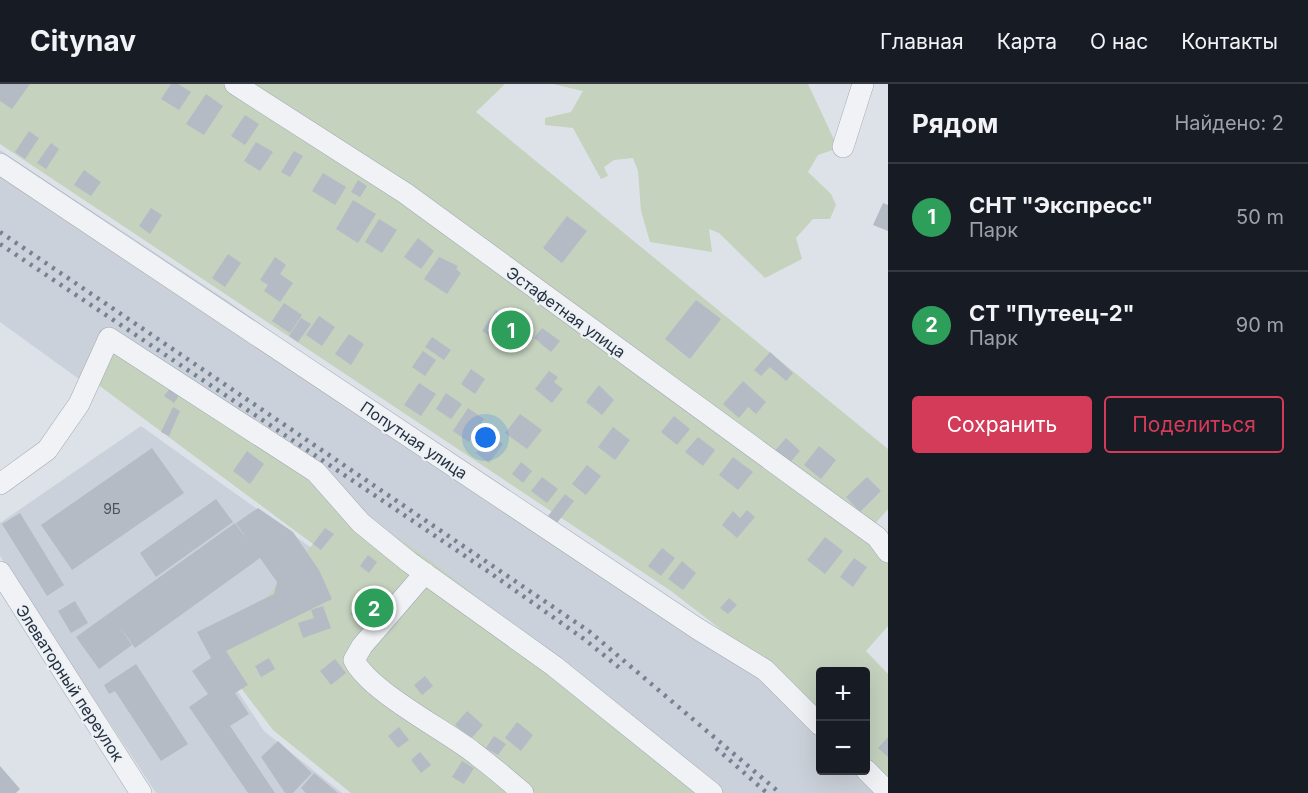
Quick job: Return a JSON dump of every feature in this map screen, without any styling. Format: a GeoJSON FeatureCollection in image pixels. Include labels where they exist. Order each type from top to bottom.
{"type":"FeatureCollection","features":[{"type":"Feature","properties":{"kind":"street","name":"Эстафетная улица"},"geometry":{"type":"LineString","coordinates":[[235,84],[405,193],[877,537],[888,552]]}},
{"type":"Feature","properties":{"kind":"street"},"geometry":{"type":"LineString","coordinates":[[843,147],[863,84]]}},
{"type":"Feature","properties":{"kind":"street","name":"Попутная улица"},"geometry":{"type":"LineString","coordinates":[[0,164],[688,622],[756,664],[816,721]]}},
{"type":"Feature","properties":{"kind":"street"},"geometry":{"type":"LineString","coordinates":[[0,484],[47,450],[79,404],[110,338],[316,472],[361,523],[425,573],[554,666],[712,793]]}},
{"type":"Feature","properties":{"kind":"street","name":"Элеваторный переулок"},"geometry":{"type":"LineString","coordinates":[[0,572],[141,793]]}},
{"type":"Feature","properties":{"kind":"street"},"geometry":{"type":"LineString","coordinates":[[425,573],[362,646],[354,660],[358,668],[374,684],[473,751],[523,793]]}},
{"type":"Feature","properties":{"kind":"street"},"geometry":{"type":"LineString","coordinates":[[870,774],[881,785]]}},
{"type":"Feature","properties":{"kind":"shaded area"},"geometry":{"type":"Polygon","coordinates":[[[0,150],[228,301],[389,414],[704,620],[816,729],[816,775],[863,775],[882,793],[677,793],[116,352],[90,387],[0,322],[0,150]]]}},
{"type":"Feature","properties":{"kind":"shaded area"},"geometry":{"type":"Polygon","coordinates":[[[141,426],[313,549],[223,669],[264,731],[342,793],[156,793],[0,556],[0,523],[141,426]]]}},
{"type":"Feature","properties":{"kind":"green space"},"geometry":{"type":"Polygon","coordinates":[[[0,84],[505,84],[476,112],[888,449],[888,509],[872,527],[888,548],[888,626],[866,651],[888,674],[888,785],[870,767],[870,667],[816,667],[816,715],[754,655],[671,591],[0,144],[0,84]]]}},
{"type":"Feature","properties":{"kind":"green space"},"geometry":{"type":"Polygon","coordinates":[[[553,84],[808,84],[838,148],[818,155],[808,172],[831,194],[836,205],[830,219],[813,219],[796,238],[802,259],[765,278],[719,233],[709,229],[712,252],[650,242],[641,211],[638,171],[633,158],[614,160],[604,167],[608,176],[601,179],[573,128],[545,125],[545,118],[571,112],[583,91],[553,84]]]}},
{"type":"Feature","properties":{"kind":"green space"},"geometry":{"type":"Polygon","coordinates":[[[117,347],[430,560],[726,793],[351,793],[273,730],[216,655],[313,544],[93,381],[117,347]]]}},
{"type":"Feature","properties":{"kind":"building"},"geometry":{"type":"Polygon","coordinates":[[[0,84],[30,84],[12,109],[0,101],[0,84]]]}},
{"type":"Feature","properties":{"kind":"building"},"geometry":{"type":"Polygon","coordinates":[[[171,84],[178,84],[191,92],[179,110],[161,99],[171,84]]]}},
{"type":"Feature","properties":{"kind":"building"},"geometry":{"type":"Polygon","coordinates":[[[206,94],[223,106],[204,135],[186,124],[206,94]]]}},
{"type":"Feature","properties":{"kind":"building"},"geometry":{"type":"Polygon","coordinates":[[[245,115],[259,124],[245,145],[231,136],[245,115]]]}},
{"type":"Feature","properties":{"kind":"building"},"geometry":{"type":"Polygon","coordinates":[[[29,131],[39,138],[25,159],[15,152],[29,131]]]}},
{"type":"Feature","properties":{"kind":"building"},"geometry":{"type":"Polygon","coordinates":[[[256,142],[273,152],[260,171],[244,161],[256,142]]]}},
{"type":"Feature","properties":{"kind":"building"},"geometry":{"type":"Polygon","coordinates":[[[51,143],[59,149],[46,169],[37,163],[51,143]]]}},
{"type":"Feature","properties":{"kind":"building"},"geometry":{"type":"Polygon","coordinates":[[[294,151],[303,156],[290,177],[281,172],[294,151]]]}},
{"type":"Feature","properties":{"kind":"building"},"geometry":{"type":"Polygon","coordinates":[[[84,170],[101,182],[91,196],[74,185],[84,170]]]}},
{"type":"Feature","properties":{"kind":"building"},"geometry":{"type":"Polygon","coordinates":[[[323,173],[346,187],[335,205],[312,191],[323,173]]]}},
{"type":"Feature","properties":{"kind":"building"},"geometry":{"type":"Polygon","coordinates":[[[358,180],[367,186],[360,197],[351,192],[358,180]]]}},
{"type":"Feature","properties":{"kind":"building"},"geometry":{"type":"Polygon","coordinates":[[[353,200],[376,214],[358,243],[336,229],[353,200]]]}},
{"type":"Feature","properties":{"kind":"building"},"geometry":{"type":"Polygon","coordinates":[[[883,203],[888,205],[888,231],[873,225],[883,203]]]}},
{"type":"Feature","properties":{"kind":"building"},"geometry":{"type":"Polygon","coordinates":[[[151,208],[162,215],[150,234],[139,226],[151,208]]]}},
{"type":"Feature","properties":{"kind":"building"},"geometry":{"type":"Polygon","coordinates":[[[567,216],[587,231],[562,263],[543,248],[567,216]]]}},
{"type":"Feature","properties":{"kind":"building"},"geometry":{"type":"Polygon","coordinates":[[[379,219],[397,230],[382,253],[365,242],[379,219]]]}},
{"type":"Feature","properties":{"kind":"building"},"geometry":{"type":"Polygon","coordinates":[[[418,238],[434,251],[421,269],[404,257],[418,238]]]}},
{"type":"Feature","properties":{"kind":"building"},"geometry":{"type":"Polygon","coordinates":[[[228,254],[241,263],[225,287],[212,278],[228,254]]]}},
{"type":"Feature","properties":{"kind":"building"},"geometry":{"type":"Polygon","coordinates":[[[275,257],[286,265],[280,274],[293,283],[280,302],[264,291],[268,285],[260,280],[275,257]]]}},
{"type":"Feature","properties":{"kind":"building"},"geometry":{"type":"Polygon","coordinates":[[[439,257],[458,266],[456,269],[461,273],[447,294],[424,279],[439,257]]]}},
{"type":"Feature","properties":{"kind":"building"},"geometry":{"type":"Polygon","coordinates":[[[696,300],[721,319],[690,359],[665,339],[696,300]]]}},
{"type":"Feature","properties":{"kind":"building"},"geometry":{"type":"Polygon","coordinates":[[[284,303],[302,315],[290,333],[272,321],[284,303]]]}},
{"type":"Feature","properties":{"kind":"building"},"geometry":{"type":"Polygon","coordinates":[[[496,310],[514,321],[500,343],[482,331],[496,310]]]}},
{"type":"Feature","properties":{"kind":"building"},"geometry":{"type":"Polygon","coordinates":[[[319,316],[335,327],[322,346],[306,335],[319,316]]]}},
{"type":"Feature","properties":{"kind":"building"},"geometry":{"type":"Polygon","coordinates":[[[301,318],[311,324],[298,342],[289,336],[301,318]]]}},
{"type":"Feature","properties":{"kind":"building"},"geometry":{"type":"Polygon","coordinates":[[[542,328],[560,341],[551,352],[534,338],[542,328]]]}},
{"type":"Feature","properties":{"kind":"building"},"geometry":{"type":"Polygon","coordinates":[[[349,334],[364,344],[351,365],[335,354],[349,334]]]}},
{"type":"Feature","properties":{"kind":"building"},"geometry":{"type":"Polygon","coordinates":[[[432,337],[451,350],[444,360],[425,347],[432,337]]]}},
{"type":"Feature","properties":{"kind":"building"},"geometry":{"type":"Polygon","coordinates":[[[423,351],[436,360],[425,376],[412,367],[423,351]]]}},
{"type":"Feature","properties":{"kind":"building"},"geometry":{"type":"Polygon","coordinates":[[[770,352],[793,373],[786,381],[770,367],[761,376],[754,370],[770,352]]]}},
{"type":"Feature","properties":{"kind":"building"},"geometry":{"type":"Polygon","coordinates":[[[471,369],[485,379],[475,394],[461,384],[471,369]]]}},
{"type":"Feature","properties":{"kind":"building"},"geometry":{"type":"Polygon","coordinates":[[[549,371],[558,377],[554,382],[563,389],[552,403],[535,389],[549,371]]]}},
{"type":"Feature","properties":{"kind":"building"},"geometry":{"type":"Polygon","coordinates":[[[743,381],[766,402],[756,414],[748,407],[739,418],[723,404],[743,381]]]}},
{"type":"Feature","properties":{"kind":"building"},"geometry":{"type":"Polygon","coordinates":[[[419,383],[436,394],[421,416],[404,405],[419,383]]]}},
{"type":"Feature","properties":{"kind":"building"},"geometry":{"type":"Polygon","coordinates":[[[599,385],[614,400],[602,415],[586,402],[599,385]]]}},
{"type":"Feature","properties":{"kind":"building"},"geometry":{"type":"Polygon","coordinates":[[[171,387],[180,394],[174,403],[164,396],[171,387]]]}},
{"type":"Feature","properties":{"kind":"building"},"geometry":{"type":"Polygon","coordinates":[[[446,393],[462,404],[451,419],[436,409],[446,393]]]}},
{"type":"Feature","properties":{"kind":"building"},"geometry":{"type":"Polygon","coordinates":[[[173,407],[180,411],[169,436],[161,432],[173,407]]]}},
{"type":"Feature","properties":{"kind":"building"},"geometry":{"type":"Polygon","coordinates":[[[468,408],[484,419],[469,442],[453,431],[468,408]]]}},
{"type":"Feature","properties":{"kind":"building"},"geometry":{"type":"Polygon","coordinates":[[[520,414],[542,430],[527,449],[505,433],[520,414]]]}},
{"type":"Feature","properties":{"kind":"building"},"geometry":{"type":"Polygon","coordinates":[[[674,416],[690,429],[677,445],[661,432],[674,416]]]}},
{"type":"Feature","properties":{"kind":"building"},"geometry":{"type":"Polygon","coordinates":[[[613,427],[630,440],[615,460],[598,447],[613,427]]]}},
{"type":"Feature","properties":{"kind":"building"},"geometry":{"type":"Polygon","coordinates":[[[491,434],[503,444],[489,463],[476,453],[491,434]]]}},
{"type":"Feature","properties":{"kind":"building"},"geometry":{"type":"Polygon","coordinates":[[[698,437],[715,450],[703,466],[685,452],[698,437]]]}},
{"type":"Feature","properties":{"kind":"building"},"geometry":{"type":"Polygon","coordinates":[[[786,438],[800,451],[786,467],[772,454],[786,438]]]}},
{"type":"Feature","properties":{"kind":"building"},"geometry":{"type":"Polygon","coordinates":[[[819,446],[836,460],[821,479],[804,465],[819,446]]]}},
{"type":"Feature","properties":{"kind":"building"},"geometry":{"type":"Polygon","coordinates":[[[152,448],[184,493],[72,570],[41,525],[152,448]]]}},
{"type":"Feature","properties":{"kind":"building"},"geometry":{"type":"Polygon","coordinates":[[[247,451],[264,464],[250,484],[233,471],[247,451]]]}},
{"type":"Feature","properties":{"kind":"building"},"geometry":{"type":"Polygon","coordinates":[[[733,457],[753,472],[738,490],[719,475],[733,457]]]}},
{"type":"Feature","properties":{"kind":"building"},"geometry":{"type":"Polygon","coordinates":[[[521,462],[532,471],[523,483],[512,474],[521,462]]]}},
{"type":"Feature","properties":{"kind":"building"},"geometry":{"type":"Polygon","coordinates":[[[587,465],[601,476],[586,495],[572,484],[587,465]]]}},
{"type":"Feature","properties":{"kind":"building"},"geometry":{"type":"Polygon","coordinates":[[[542,477],[558,489],[547,503],[531,491],[542,477]]]}},
{"type":"Feature","properties":{"kind":"building"},"geometry":{"type":"Polygon","coordinates":[[[867,477],[881,491],[860,512],[846,497],[867,477]]]}},
{"type":"Feature","properties":{"kind":"building"},"geometry":{"type":"Polygon","coordinates":[[[565,494],[574,501],[557,523],[548,516],[565,494]]]}},
{"type":"Feature","properties":{"kind":"building"},"geometry":{"type":"Polygon","coordinates":[[[216,499],[233,522],[156,577],[140,553],[216,499]]]}},
{"type":"Feature","properties":{"kind":"building"},"geometry":{"type":"Polygon","coordinates":[[[258,508],[293,532],[319,570],[332,599],[226,651],[248,685],[235,693],[249,714],[230,726],[275,793],[248,793],[189,707],[208,694],[192,671],[211,658],[197,632],[274,594],[277,582],[260,558],[135,648],[117,623],[132,645],[99,669],[76,637],[235,523],[249,542],[236,523],[258,508]]]}},
{"type":"Feature","properties":{"kind":"building"},"geometry":{"type":"Polygon","coordinates":[[[747,510],[755,517],[737,538],[722,525],[733,511],[740,518],[747,510]]]}},
{"type":"Feature","properties":{"kind":"building"},"geometry":{"type":"Polygon","coordinates":[[[20,513],[64,585],[47,596],[2,524],[20,513]]]}},
{"type":"Feature","properties":{"kind":"building"},"geometry":{"type":"Polygon","coordinates":[[[325,528],[334,534],[321,550],[313,544],[325,528]]]}},
{"type":"Feature","properties":{"kind":"building"},"geometry":{"type":"Polygon","coordinates":[[[825,537],[843,551],[825,574],[807,560],[825,537]]]}},
{"type":"Feature","properties":{"kind":"building"},"geometry":{"type":"Polygon","coordinates":[[[662,548],[675,558],[661,576],[648,566],[662,548]]]}},
{"type":"Feature","properties":{"kind":"building"},"geometry":{"type":"Polygon","coordinates":[[[368,555],[377,562],[369,573],[360,566],[368,555]]]}},
{"type":"Feature","properties":{"kind":"building"},"geometry":{"type":"Polygon","coordinates":[[[854,558],[867,567],[853,587],[840,577],[854,558]]]}},
{"type":"Feature","properties":{"kind":"building"},"geometry":{"type":"Polygon","coordinates":[[[682,561],[696,573],[683,590],[668,579],[682,561]]]}},
{"type":"Feature","properties":{"kind":"building"},"geometry":{"type":"Polygon","coordinates":[[[367,595],[384,611],[367,630],[350,614],[367,595]]]}},
{"type":"Feature","properties":{"kind":"building"},"geometry":{"type":"Polygon","coordinates":[[[729,598],[737,605],[728,614],[720,608],[729,598]]]}},
{"type":"Feature","properties":{"kind":"building"},"geometry":{"type":"Polygon","coordinates":[[[75,601],[88,623],[71,633],[58,611],[75,601]]]}},
{"type":"Feature","properties":{"kind":"building"},"geometry":{"type":"Polygon","coordinates":[[[323,606],[331,628],[303,638],[298,623],[314,618],[311,610],[323,606]]]}},
{"type":"Feature","properties":{"kind":"building"},"geometry":{"type":"Polygon","coordinates":[[[269,658],[275,669],[261,677],[255,666],[269,658]]]}},
{"type":"Feature","properties":{"kind":"building"},"geometry":{"type":"Polygon","coordinates":[[[335,659],[346,673],[331,685],[320,671],[335,659]]]}},
{"type":"Feature","properties":{"kind":"building"},"geometry":{"type":"Polygon","coordinates":[[[136,664],[188,744],[161,761],[115,691],[109,694],[104,685],[136,664]]]}},
{"type":"Feature","properties":{"kind":"building"},"geometry":{"type":"Polygon","coordinates":[[[425,676],[433,686],[422,695],[414,685],[425,676]]]}},
{"type":"Feature","properties":{"kind":"building"},"geometry":{"type":"Polygon","coordinates":[[[467,711],[483,725],[471,739],[455,725],[467,711]]]}},
{"type":"Feature","properties":{"kind":"building"},"geometry":{"type":"Polygon","coordinates":[[[517,722],[533,735],[521,751],[505,738],[517,722]]]}},
{"type":"Feature","properties":{"kind":"building"},"geometry":{"type":"Polygon","coordinates":[[[399,727],[409,740],[398,748],[388,736],[399,727]]]}},
{"type":"Feature","properties":{"kind":"building"},"geometry":{"type":"Polygon","coordinates":[[[494,736],[506,744],[498,755],[486,748],[494,736]]]}},
{"type":"Feature","properties":{"kind":"building"},"geometry":{"type":"Polygon","coordinates":[[[888,737],[888,757],[878,748],[888,737]]]}},
{"type":"Feature","properties":{"kind":"building"},"geometry":{"type":"Polygon","coordinates":[[[278,741],[312,773],[293,793],[285,793],[261,757],[278,741]]]}},
{"type":"Feature","properties":{"kind":"building"},"geometry":{"type":"Polygon","coordinates":[[[420,752],[431,765],[421,773],[411,760],[420,752]]]}},
{"type":"Feature","properties":{"kind":"building"},"geometry":{"type":"Polygon","coordinates":[[[462,761],[474,768],[464,784],[452,777],[462,761]]]}},
{"type":"Feature","properties":{"kind":"building"},"geometry":{"type":"Polygon","coordinates":[[[0,766],[20,789],[16,793],[0,793],[0,766]]]}},
{"type":"Feature","properties":{"kind":"building"},"geometry":{"type":"Polygon","coordinates":[[[314,773],[338,793],[306,793],[301,788],[314,773]]]}},
{"type":"Feature","properties":{"kind":"railway"},"geometry":{"type":"LineString","coordinates":[[0,232],[590,632],[780,793]]}},
{"type":"Feature","properties":{"kind":"railway"},"geometry":{"type":"LineString","coordinates":[[0,244],[489,572],[584,639],[621,669]]}},
{"type":"Feature","properties":{"kind":"railway"},"geometry":{"type":"LineString","coordinates":[[716,748],[767,793]]}},
{"type":"Feature","properties":{"kind":"place","name":"СНТ \"Экспресс\""},"geometry":{"type":"Point","coordinates":[511,330]}},
{"type":"Feature","properties":{"kind":"place","name":"СТ \"Путеец-2\""},"geometry":{"type":"Point","coordinates":[374,608]}}]}
